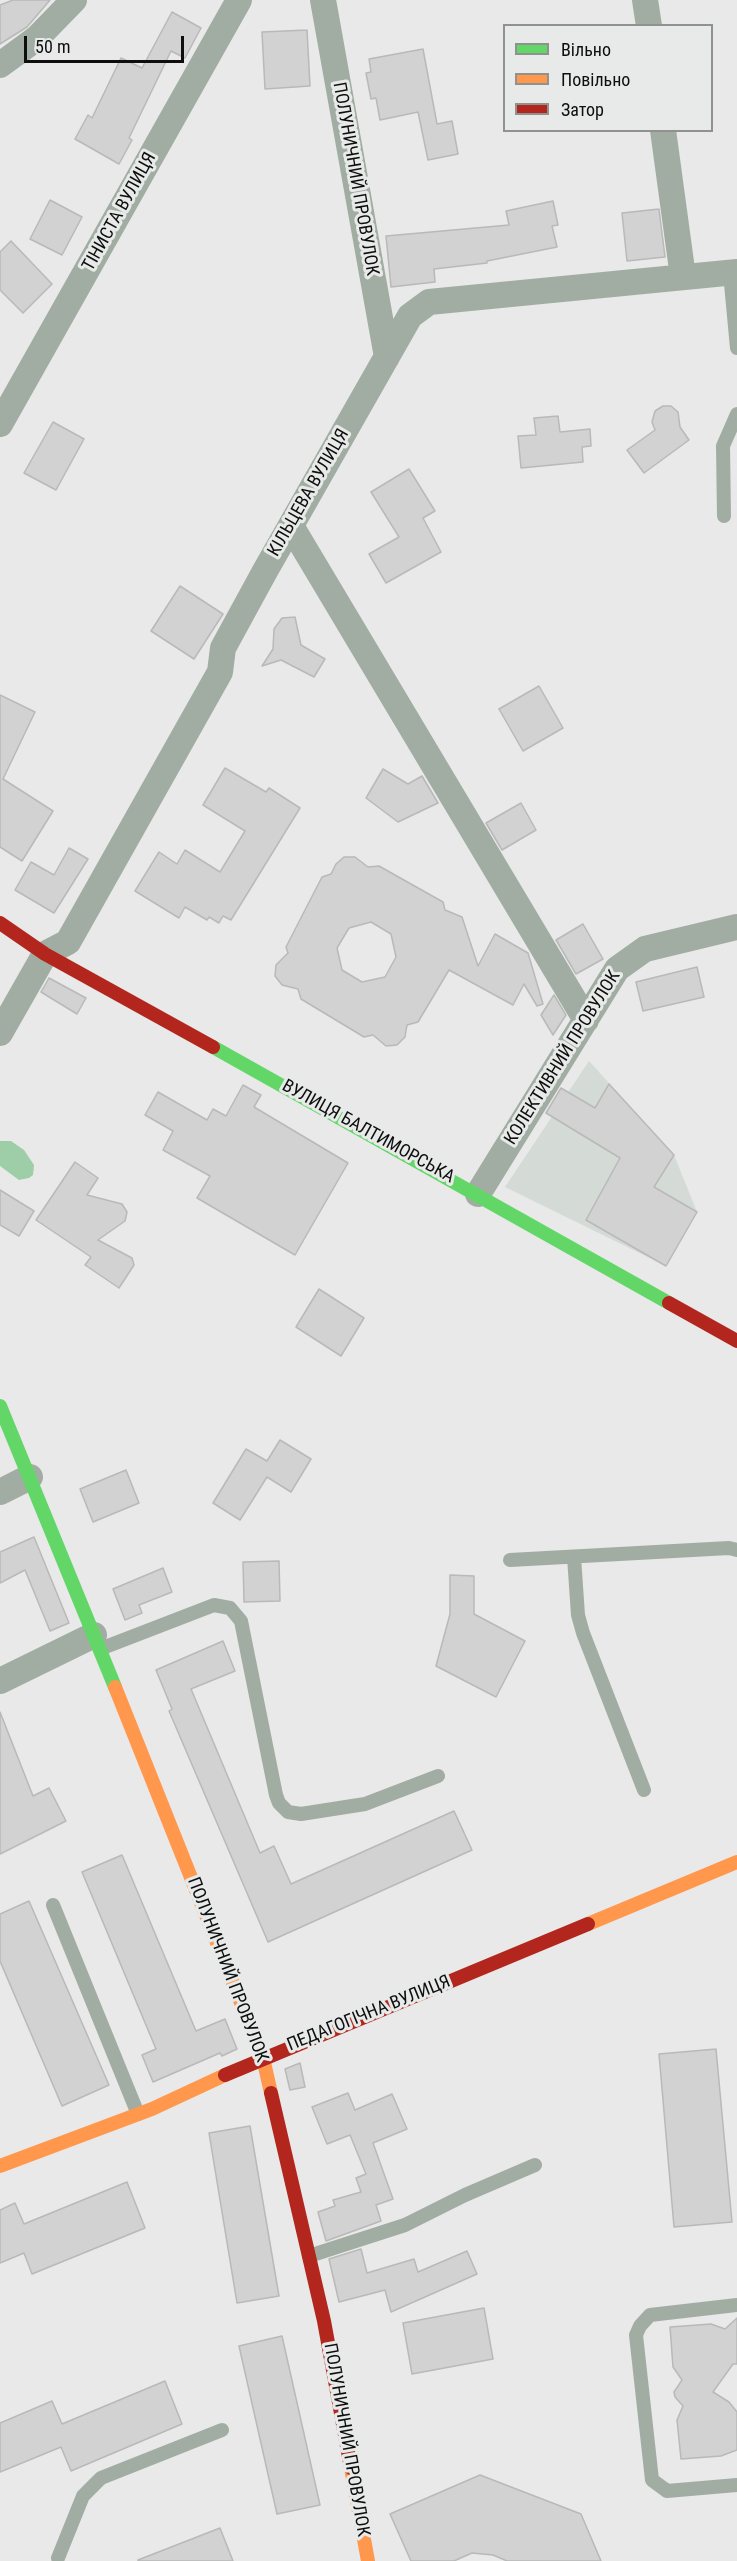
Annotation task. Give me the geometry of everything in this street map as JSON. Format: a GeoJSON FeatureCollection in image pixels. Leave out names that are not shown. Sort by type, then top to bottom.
{"type":"FeatureCollection","features":[{"type":"Feature","properties":{"kind":"street"},"geometry":{"type":"LineString","coordinates":[[0,65],[38,38],[74,0]]}},
{"type":"Feature","properties":{"kind":"street","name":"ТІНИСТА ВУЛИЦЯ"},"geometry":{"type":"LineString","coordinates":[[0,424],[239,0]]}},
{"type":"Feature","properties":{"kind":"street","name":"ПОЛУНИЧНИЙ ПРОВУЛОК"},"geometry":{"type":"LineString","coordinates":[[323,0],[387,357]]}},
{"type":"Feature","properties":{"kind":"street"},"geometry":{"type":"LineString","coordinates":[[645,0],[649,24]]}},
{"type":"Feature","properties":{"kind":"street"},"geometry":{"type":"LineString","coordinates":[[663,132],[683,277]]}},
{"type":"Feature","properties":{"kind":"street","name":"КІЛЬЦЕВА ВУЛИЦЯ"},"geometry":{"type":"LineString","coordinates":[[45,954],[68,942],[220,672],[224,648],[410,316],[429,302],[734,273]]}},
{"type":"Feature","properties":{"kind":"street"},"geometry":{"type":"LineString","coordinates":[[291,526],[586,1020]]}},
{"type":"Feature","properties":{"kind":"street","name":"ВУЛИЦЯ БАЛТИМОРСЬКА"},"geometry":{"type":"LineString","coordinates":[[0,923],[45,954],[478,1194],[737,1341]]}},
{"type":"Feature","properties":{"kind":"street","name":"КОЛЕКТИВНИЙ ПРОВУЛОК"},"geometry":{"type":"LineString","coordinates":[[478,1194],[617,969],[645,949],[737,927]]}},
{"type":"Feature","properties":{"kind":"street"},"geometry":{"type":"LineString","coordinates":[[0,1033],[45,954]]}},
{"type":"Feature","properties":{"kind":"street","name":"ПОЛУНИЧНИЙ ПРОВУЛОК"},"geometry":{"type":"LineString","coordinates":[[0,1406],[263,2058],[324,2321],[368,2561]]}},
{"type":"Feature","properties":{"kind":"street"},"geometry":{"type":"LineString","coordinates":[[0,1492],[30,1477]]}},
{"type":"Feature","properties":{"kind":"street"},"geometry":{"type":"LineString","coordinates":[[0,1681],[97,1642]]}},
{"type":"Feature","properties":{"kind":"street","name":"ПЕДАГОГІЧНА ВУЛИЦЯ"},"geometry":{"type":"LineString","coordinates":[[0,2166],[138,2114],[263,2058],[737,1862]]}},
{"type":"Feature","properties":{"kind":"lane"},"geometry":{"type":"LineString","coordinates":[[734,273],[737,348]]}},
{"type":"Feature","properties":{"kind":"lane"},"geometry":{"type":"LineString","coordinates":[[724,516],[723,446],[737,414]]}},
{"type":"Feature","properties":{"kind":"lane"},"geometry":{"type":"LineString","coordinates":[[510,1560],[729,1548],[737,1550]]}},
{"type":"Feature","properties":{"kind":"lane"},"geometry":{"type":"LineString","coordinates":[[574,1557],[578,1615],[583,1633],[644,1790]]}},
{"type":"Feature","properties":{"kind":"lane"},"geometry":{"type":"LineString","coordinates":[[97,1642],[214,1605],[230,1608],[241,1621],[276,1795],[279,1803],[288,1812],[301,1814],[365,1804],[438,1776]]}},
{"type":"Feature","properties":{"kind":"lane"},"geometry":{"type":"LineString","coordinates":[[53,1905],[138,2114]]}},
{"type":"Feature","properties":{"kind":"lane"},"geometry":{"type":"LineString","coordinates":[[309,2256],[405,2225],[465,2194],[535,2165]]}},
{"type":"Feature","properties":{"kind":"lane"},"geometry":{"type":"LineString","coordinates":[[737,2305],[650,2314],[640,2325],[636,2335],[652,2480],[668,2491],[737,2485]]}},
{"type":"Feature","properties":{"kind":"lane"},"geometry":{"type":"LineString","coordinates":[[58,2558],[83,2496],[101,2478],[222,2430]]}},
{"type":"Feature","properties":{"kind":"shaded area"},"geometry":{"type":"Polygon","coordinates":[[[589,1061],[674,1155],[697,1212],[666,1266],[505,1187],[589,1061]]]}},
{"type":"Feature","properties":{"kind":"shaded area"},"geometry":{"type":"Polygon","coordinates":[[[0,1141],[11,1141],[24,1150],[34,1165],[33,1175],[19,1180],[0,1166],[0,1141]]]}},
{"type":"Feature","properties":{"kind":"building"},"geometry":{"type":"Polygon","coordinates":[[[13,0],[50,0],[27,27],[0,44],[0,5],[13,0]]]}},
{"type":"Feature","properties":{"kind":"building"},"geometry":{"type":"Polygon","coordinates":[[[172,12],[201,28],[185,58],[171,51],[119,164],[75,139],[88,115],[92,118],[121,58],[142,68],[172,12]]]}},
{"type":"Feature","properties":{"kind":"building"},"geometry":{"type":"Polygon","coordinates":[[[307,30],[310,86],[265,89],[262,32],[307,30]]]}},
{"type":"Feature","properties":{"kind":"building"},"geometry":{"type":"Polygon","coordinates":[[[423,49],[437,124],[452,121],[458,154],[428,160],[418,112],[380,120],[376,98],[371,99],[366,73],[371,72],[369,59],[423,49]]]}},
{"type":"Feature","properties":{"kind":"building"},"geometry":{"type":"Polygon","coordinates":[[[50,200],[82,217],[62,255],[30,239],[50,200]]]}},
{"type":"Feature","properties":{"kind":"building"},"geometry":{"type":"Polygon","coordinates":[[[553,201],[558,225],[552,226],[557,247],[487,261],[487,263],[434,269],[435,282],[391,287],[386,236],[509,225],[506,211],[553,201]]]}},
{"type":"Feature","properties":{"kind":"building"},"geometry":{"type":"Polygon","coordinates":[[[659,209],[665,257],[627,261],[622,213],[659,209]]]}},
{"type":"Feature","properties":{"kind":"building"},"geometry":{"type":"Polygon","coordinates":[[[11,241],[52,284],[23,313],[0,290],[0,252],[11,241]]]}},
{"type":"Feature","properties":{"kind":"building"},"geometry":{"type":"Polygon","coordinates":[[[663,406],[671,406],[678,412],[680,427],[689,440],[644,473],[627,450],[655,430],[652,422],[655,411],[663,406]]]}},
{"type":"Feature","properties":{"kind":"building"},"geometry":{"type":"Polygon","coordinates":[[[558,416],[560,432],[590,429],[591,446],[582,447],[583,462],[521,468],[518,436],[536,435],[534,418],[558,416]]]}},
{"type":"Feature","properties":{"kind":"building"},"geometry":{"type":"Polygon","coordinates":[[[53,422],[84,439],[56,490],[24,473],[53,422]]]}},
{"type":"Feature","properties":{"kind":"building"},"geometry":{"type":"Polygon","coordinates":[[[409,469],[435,511],[423,518],[441,552],[386,583],[369,554],[399,537],[371,492],[409,469]]]}},
{"type":"Feature","properties":{"kind":"building"},"geometry":{"type":"Polygon","coordinates":[[[180,586],[223,614],[194,659],[151,631],[180,586]]]}},
{"type":"Feature","properties":{"kind":"building"},"geometry":{"type":"Polygon","coordinates":[[[295,617],[301,645],[325,659],[314,677],[281,660],[262,666],[273,649],[274,629],[282,618],[295,617]]]}},
{"type":"Feature","properties":{"kind":"building"},"geometry":{"type":"Polygon","coordinates":[[[539,686],[563,728],[523,751],[499,709],[539,686]]]}},
{"type":"Feature","properties":{"kind":"building"},"geometry":{"type":"Polygon","coordinates":[[[0,695],[35,712],[3,779],[53,811],[22,861],[0,847],[0,695]]]}},
{"type":"Feature","properties":{"kind":"building"},"geometry":{"type":"Polygon","coordinates":[[[225,768],[266,792],[269,788],[300,808],[231,920],[223,916],[219,923],[209,917],[207,920],[185,907],[179,918],[135,891],[159,852],[177,864],[185,850],[220,872],[245,831],[203,805],[225,768]]]}},
{"type":"Feature","properties":{"kind":"building"},"geometry":{"type":"Polygon","coordinates":[[[383,769],[408,784],[422,776],[438,803],[398,822],[366,798],[383,769]]]}},
{"type":"Feature","properties":{"kind":"building"},"geometry":{"type":"Polygon","coordinates":[[[521,803],[536,830],[502,850],[486,823],[521,803]]]}},
{"type":"Feature","properties":{"kind":"building"},"geometry":{"type":"Polygon","coordinates":[[[69,848],[88,859],[54,913],[15,890],[31,862],[54,875],[69,848]]]}},
{"type":"Feature","properties":{"kind":"building"},"geometry":{"type":"Polygon","coordinates":[[[344,857],[355,857],[368,867],[379,866],[443,902],[445,910],[462,917],[478,966],[495,934],[528,953],[543,1004],[537,1006],[524,984],[513,1005],[449,970],[418,1022],[407,1025],[405,1037],[397,1045],[386,1046],[373,1035],[364,1037],[301,999],[298,989],[282,985],[275,976],[276,965],[288,953],[286,947],[322,877],[331,874],[336,864],[344,857]],[[371,922],[349,928],[337,948],[342,970],[362,982],[385,977],[396,957],[391,934],[371,922]]]}},
{"type":"Feature","properties":{"kind":"building"},"geometry":{"type":"Polygon","coordinates":[[[583,924],[603,959],[576,974],[556,940],[583,924]]]}},
{"type":"Feature","properties":{"kind":"building"},"geometry":{"type":"Polygon","coordinates":[[[697,967],[704,997],[643,1011],[636,982],[697,967]]]}},
{"type":"Feature","properties":{"kind":"building"},"geometry":{"type":"Polygon","coordinates":[[[49,978],[86,998],[77,1014],[41,992],[49,978]]]}},
{"type":"Feature","properties":{"kind":"building"},"geometry":{"type":"Polygon","coordinates":[[[554,995],[566,1015],[553,1035],[541,1015],[554,995]]]}},
{"type":"Feature","properties":{"kind":"building"},"geometry":{"type":"Polygon","coordinates":[[[609,1084],[674,1155],[654,1187],[697,1212],[666,1266],[586,1220],[620,1158],[546,1113],[561,1088],[595,1108],[609,1084]]]}},
{"type":"Feature","properties":{"kind":"building"},"geometry":{"type":"Polygon","coordinates":[[[243,1085],[261,1095],[254,1107],[348,1163],[295,1255],[197,1198],[210,1176],[163,1150],[173,1131],[145,1115],[158,1092],[207,1120],[213,1109],[226,1116],[243,1085]]]}},
{"type":"Feature","properties":{"kind":"building"},"geometry":{"type":"Polygon","coordinates":[[[75,1162],[98,1178],[87,1195],[122,1204],[127,1212],[125,1221],[98,1240],[132,1258],[134,1265],[119,1288],[85,1265],[91,1257],[36,1220],[75,1162]]]}},
{"type":"Feature","properties":{"kind":"building"},"geometry":{"type":"Polygon","coordinates":[[[0,1190],[34,1211],[19,1236],[0,1225],[0,1190]]]}},
{"type":"Feature","properties":{"kind":"building"},"geometry":{"type":"Polygon","coordinates":[[[319,1289],[364,1318],[341,1356],[296,1327],[319,1289]]]}},
{"type":"Feature","properties":{"kind":"building"},"geometry":{"type":"Polygon","coordinates":[[[280,1440],[311,1459],[291,1492],[267,1477],[240,1520],[213,1503],[246,1449],[267,1461],[280,1440]]]}},
{"type":"Feature","properties":{"kind":"building"},"geometry":{"type":"Polygon","coordinates":[[[126,1470],[139,1503],[93,1522],[80,1489],[126,1470]]]}},
{"type":"Feature","properties":{"kind":"building"},"geometry":{"type":"Polygon","coordinates":[[[34,1537],[69,1623],[50,1631],[25,1570],[0,1583],[0,1552],[34,1537]]]}},
{"type":"Feature","properties":{"kind":"building"},"geometry":{"type":"Polygon","coordinates":[[[279,1561],[280,1601],[244,1602],[243,1562],[279,1561]]]}},
{"type":"Feature","properties":{"kind":"building"},"geometry":{"type":"Polygon","coordinates":[[[163,1568],[172,1592],[139,1605],[142,1613],[125,1620],[113,1589],[163,1568]]]}},
{"type":"Feature","properties":{"kind":"building"},"geometry":{"type":"Polygon","coordinates":[[[450,1575],[474,1576],[474,1614],[525,1641],[496,1697],[436,1666],[450,1614],[450,1575]]]}},
{"type":"Feature","properties":{"kind":"building"},"geometry":{"type":"Polygon","coordinates":[[[223,1641],[235,1671],[191,1689],[260,1853],[274,1846],[291,1884],[454,1811],[472,1850],[268,1942],[169,1711],[172,1709],[156,1670],[223,1641]]]}},
{"type":"Feature","properties":{"kind":"building"},"geometry":{"type":"Polygon","coordinates":[[[0,1712],[33,1796],[49,1788],[66,1821],[0,1854],[0,1712]]]}},
{"type":"Feature","properties":{"kind":"building"},"geometry":{"type":"Polygon","coordinates":[[[122,1855],[196,2031],[225,2019],[237,2049],[222,2056],[220,2053],[153,2082],[142,2055],[156,2049],[82,1872],[122,1855]]]}},
{"type":"Feature","properties":{"kind":"building"},"geometry":{"type":"Polygon","coordinates":[[[29,1901],[109,2085],[62,2106],[0,1961],[0,1914],[29,1901]]]}},
{"type":"Feature","properties":{"kind":"building"},"geometry":{"type":"Polygon","coordinates":[[[716,2049],[732,2222],[674,2227],[659,2054],[716,2049]]]}},
{"type":"Feature","properties":{"kind":"building"},"geometry":{"type":"Polygon","coordinates":[[[300,2063],[305,2087],[290,2090],[285,2069],[300,2063]]]}},
{"type":"Feature","properties":{"kind":"building"},"geometry":{"type":"Polygon","coordinates":[[[348,2093],[355,2110],[392,2094],[407,2129],[373,2143],[393,2199],[376,2205],[381,2221],[326,2241],[318,2212],[335,2206],[333,2200],[361,2192],[356,2178],[366,2174],[350,2135],[327,2144],[312,2107],[348,2093]]]}},
{"type":"Feature","properties":{"kind":"building"},"geometry":{"type":"Polygon","coordinates":[[[250,2126],[279,2296],[237,2303],[209,2133],[250,2126]]]}},
{"type":"Feature","properties":{"kind":"building"},"geometry":{"type":"Polygon","coordinates":[[[127,2182],[145,2228],[32,2274],[24,2253],[0,2263],[0,2210],[15,2203],[24,2224],[127,2182]]]}},
{"type":"Feature","properties":{"kind":"building"},"geometry":{"type":"Polygon","coordinates":[[[361,2249],[367,2273],[414,2259],[418,2272],[467,2251],[477,2274],[391,2312],[385,2290],[339,2302],[329,2259],[361,2249]]]}},
{"type":"Feature","properties":{"kind":"building"},"geometry":{"type":"Polygon","coordinates":[[[484,2308],[493,2359],[412,2374],[403,2323],[484,2308]]]}},
{"type":"Feature","properties":{"kind":"building"},"geometry":{"type":"Polygon","coordinates":[[[737,2318],[737,2364],[733,2364],[713,2392],[729,2402],[737,2412],[737,2450],[721,2456],[681,2459],[677,2420],[683,2406],[675,2397],[674,2392],[682,2380],[673,2367],[670,2327],[711,2324],[725,2329],[737,2318]]]}},
{"type":"Feature","properties":{"kind":"building"},"geometry":{"type":"Polygon","coordinates":[[[282,2336],[320,2505],[277,2514],[239,2346],[282,2336]]]}},
{"type":"Feature","properties":{"kind":"building"},"geometry":{"type":"Polygon","coordinates":[[[165,2381],[182,2424],[71,2471],[61,2447],[0,2472],[0,2423],[52,2401],[62,2424],[165,2381]]]}},
{"type":"Feature","properties":{"kind":"building"},"geometry":{"type":"Polygon","coordinates":[[[480,2475],[581,2514],[601,2561],[507,2561],[493,2555],[472,2553],[454,2561],[411,2561],[390,2514],[480,2475]]]}},
{"type":"Feature","properties":{"kind":"building"},"geometry":{"type":"Polygon","coordinates":[[[220,2528],[233,2561],[138,2561],[138,2560],[220,2528]]]}},
{"type":"Feature","properties":{"kind":"traffic: fast"},"geometry":{"type":"LineString","coordinates":[[213,1047],[669,1303]]}},
{"type":"Feature","properties":{"kind":"traffic: fast"},"geometry":{"type":"LineString","coordinates":[[0,1406],[115,1687]]}},
{"type":"Feature","properties":{"kind":"traffic: slow"},"geometry":{"type":"LineString","coordinates":[[115,1687],[263,2058],[271,2093]]}},
{"type":"Feature","properties":{"kind":"traffic: slow"},"geometry":{"type":"LineString","coordinates":[[588,1924],[737,1862]]}},
{"type":"Feature","properties":{"kind":"traffic: slow"},"geometry":{"type":"LineString","coordinates":[[0,2166],[152,2109],[225,2075]]}},
{"type":"Feature","properties":{"kind":"traffic: slow"},"geometry":{"type":"LineString","coordinates":[[351,2468],[368,2561]]}},
{"type":"Feature","properties":{"kind":"traffic: jam"},"geometry":{"type":"LineString","coordinates":[[0,923],[45,954],[213,1047]]}},
{"type":"Feature","properties":{"kind":"traffic: jam"},"geometry":{"type":"LineString","coordinates":[[669,1303],[737,1341]]}},
{"type":"Feature","properties":{"kind":"traffic: jam"},"geometry":{"type":"LineString","coordinates":[[225,2075],[588,1924]]}},
{"type":"Feature","properties":{"kind":"traffic: jam"},"geometry":{"type":"LineString","coordinates":[[271,2093],[324,2321],[351,2468]]}}]}
